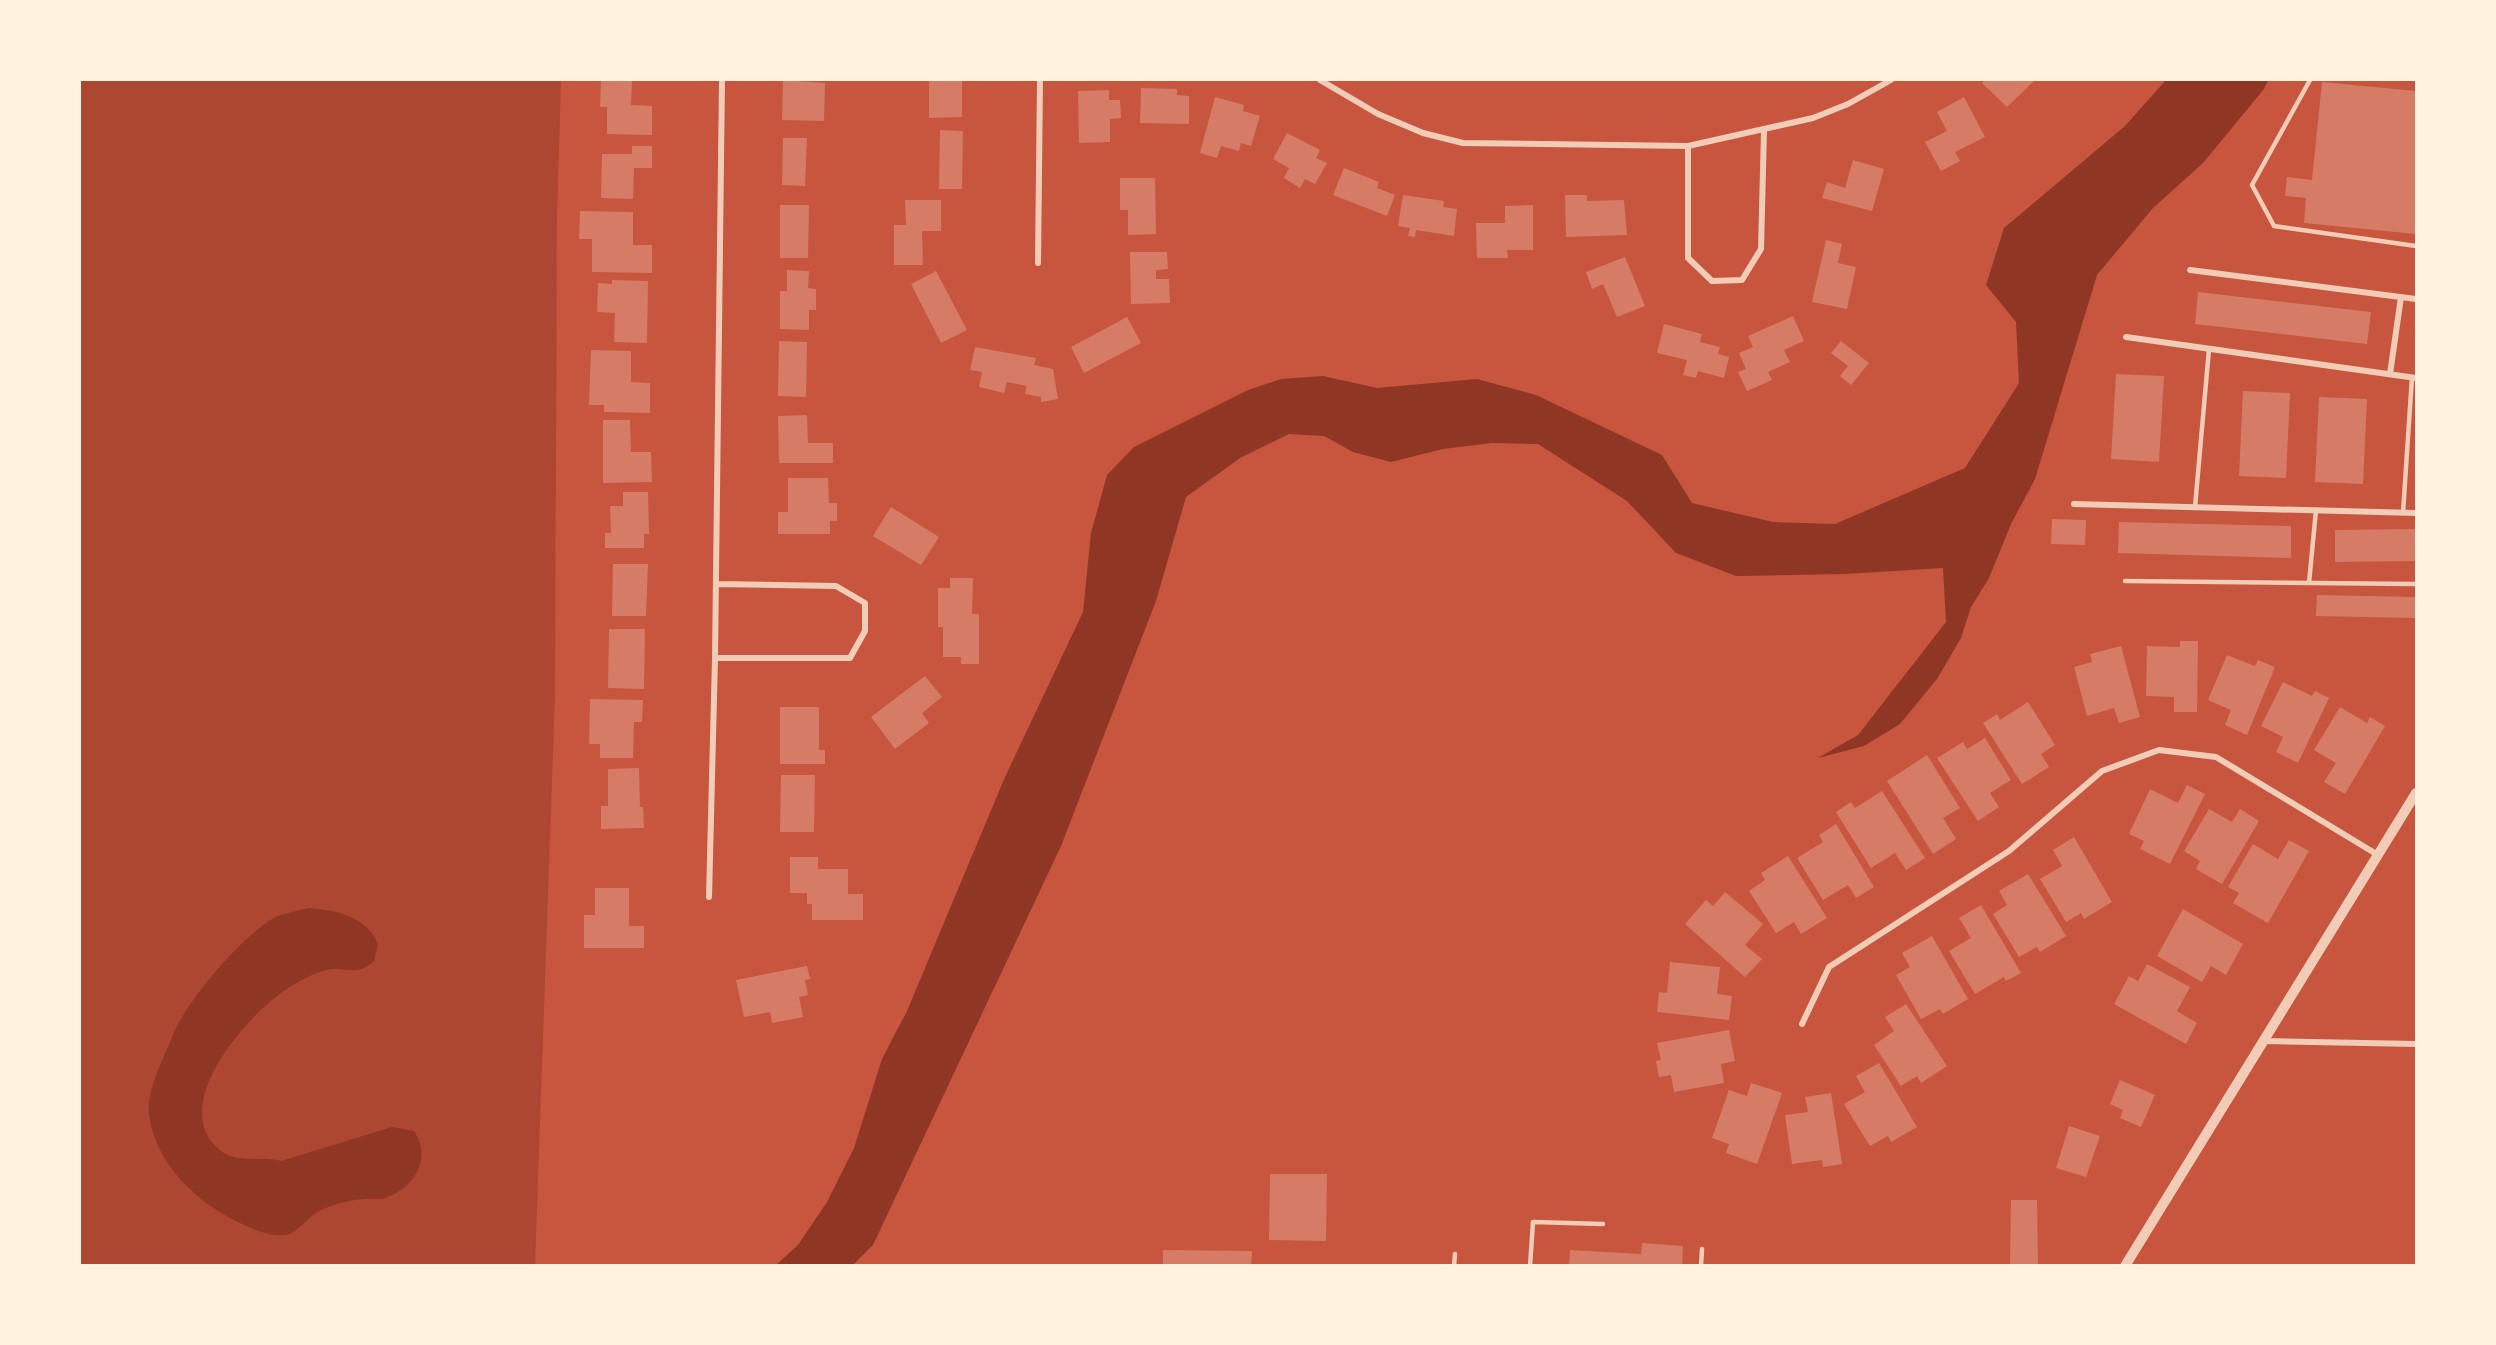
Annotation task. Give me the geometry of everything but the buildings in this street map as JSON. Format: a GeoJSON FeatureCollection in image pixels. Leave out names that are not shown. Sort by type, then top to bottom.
{"type":"FeatureCollection","features":[{"type":"Feature","properties":{"kind":"street"},"geometry":{"type":"LineString","coordinates":[[709,897],[715,658],[722,80]]}},
{"type":"Feature","properties":{"kind":"street"},"geometry":{"type":"LineString","coordinates":[[1038,263],[1040,80]]}},
{"type":"Feature","properties":{"kind":"street"},"geometry":{"type":"LineString","coordinates":[[1320,80],[1378,114],[1423,133],[1463,143],[1688,146],[1813,118],[1848,104],[1892,80]]}},
{"type":"Feature","properties":{"kind":"street"},"geometry":{"type":"LineString","coordinates":[[1688,146],[1688,258],[1712,280],[1742,280],[1761,249],[1764,130]]}},
{"type":"Feature","properties":{"kind":"street"},"geometry":{"type":"LineString","coordinates":[[2190,270],[2416,299]]}},
{"type":"Feature","properties":{"kind":"street"},"geometry":{"type":"LineString","coordinates":[[2390,374],[2401,297]]}},
{"type":"Feature","properties":{"kind":"street"},"geometry":{"type":"LineString","coordinates":[[2126,338],[2414,377]]}},
{"type":"Feature","properties":{"kind":"street"},"geometry":{"type":"LineString","coordinates":[[2074,504],[2416,513]]}},
{"type":"Feature","properties":{"kind":"street"},"geometry":{"type":"LineString","coordinates":[[715,658],[850,658],[865,631],[865,603],[836,586],[716,584]]}},
{"type":"Feature","properties":{"kind":"street"},"geometry":{"type":"LineString","coordinates":[[1802,1024],[1829,967],[2009,851],[2102,771],[2159,750],[2216,757],[2378,855]]}},
{"type":"Feature","properties":{"kind":"street"},"geometry":{"type":"LineString","coordinates":[[2125,1266],[2416,793]]}},
{"type":"Feature","properties":{"kind":"street"},"geometry":{"type":"LineString","coordinates":[[2263,1041],[2416,1044]]}},
{"type":"Feature","properties":{"kind":"lane"},"geometry":{"type":"LineString","coordinates":[[2310,80],[2252,185],[2274,226],[2416,246]]}},
{"type":"Feature","properties":{"kind":"lane"},"geometry":{"type":"LineString","coordinates":[[2195,507],[2209,349]]}},
{"type":"Feature","properties":{"kind":"lane"},"geometry":{"type":"LineString","coordinates":[[2403,513],[2414,377]]}},
{"type":"Feature","properties":{"kind":"lane"},"geometry":{"type":"LineString","coordinates":[[2309,583],[2316,510]]}},
{"type":"Feature","properties":{"kind":"lane"},"geometry":{"type":"LineString","coordinates":[[2125,581],[2416,584]]}},
{"type":"Feature","properties":{"kind":"lane"},"geometry":{"type":"LineString","coordinates":[[1530,1266],[1533,1222],[1603,1224]]}},
{"type":"Feature","properties":{"kind":"lane"},"geometry":{"type":"LineString","coordinates":[[1701,1266],[1702,1249]]}},
{"type":"Feature","properties":{"kind":"lane"},"geometry":{"type":"LineString","coordinates":[[1455,1254],[1455,1266]]}},
{"type":"Feature","properties":{"kind":"shaded area"},"geometry":{"type":"Polygon","coordinates":[[[80,80],[561,80],[557,214],[555,695],[535,1265],[80,1265],[80,80]]]}},
{"type":"Feature","properties":{"kind":"shaded area"},"geometry":{"type":"Polygon","coordinates":[[[2166,80],[2268,80],[2264,89],[2203,163],[2153,208],[2097,275],[2035,479],[2011,524],[1989,578],[1971,607],[1961,638],[1937,679],[1900,724],[1864,746],[1818,758],[1858,735],[1946,622],[1943,568],[1845,574],[1736,576],[1676,553],[1627,501],[1538,444],[1492,443],[1443,449],[1391,462],[1353,452],[1324,436],[1289,434],[1240,458],[1186,497],[1156,601],[1061,846],[873,1245],[853,1265],[776,1265],[798,1245],[827,1202],[854,1148],[882,1059],[907,1011],[1005,777],[1083,612],[1091,533],[1107,475],[1134,447],[1248,390],[1281,379],[1323,376],[1377,388],[1477,379],[1536,395],[1662,455],[1692,503],[1773,522],[1835,524],[1965,468],[2019,383],[2016,322],[1986,285],[2004,228],[2125,126],[2166,80]]]}},
{"type":"Feature","properties":{"kind":"shaded area"},"geometry":{"type":"Polygon","coordinates":[[[309,908],[349,916],[366,927],[378,944],[374,961],[361,969],[330,969],[310,976],[273,999],[254,1016],[219,1061],[207,1085],[202,1109],[206,1131],[220,1150],[227,1155],[281,1161],[392,1127],[414,1131],[419,1141],[421,1161],[412,1180],[396,1193],[383,1199],[355,1200],[330,1206],[319,1211],[290,1234],[275,1235],[252,1229],[226,1216],[210,1206],[182,1181],[160,1151],[153,1134],[149,1115],[150,1096],[156,1076],[179,1023],[217,970],[264,924],[286,913],[309,908]]]}}]}
